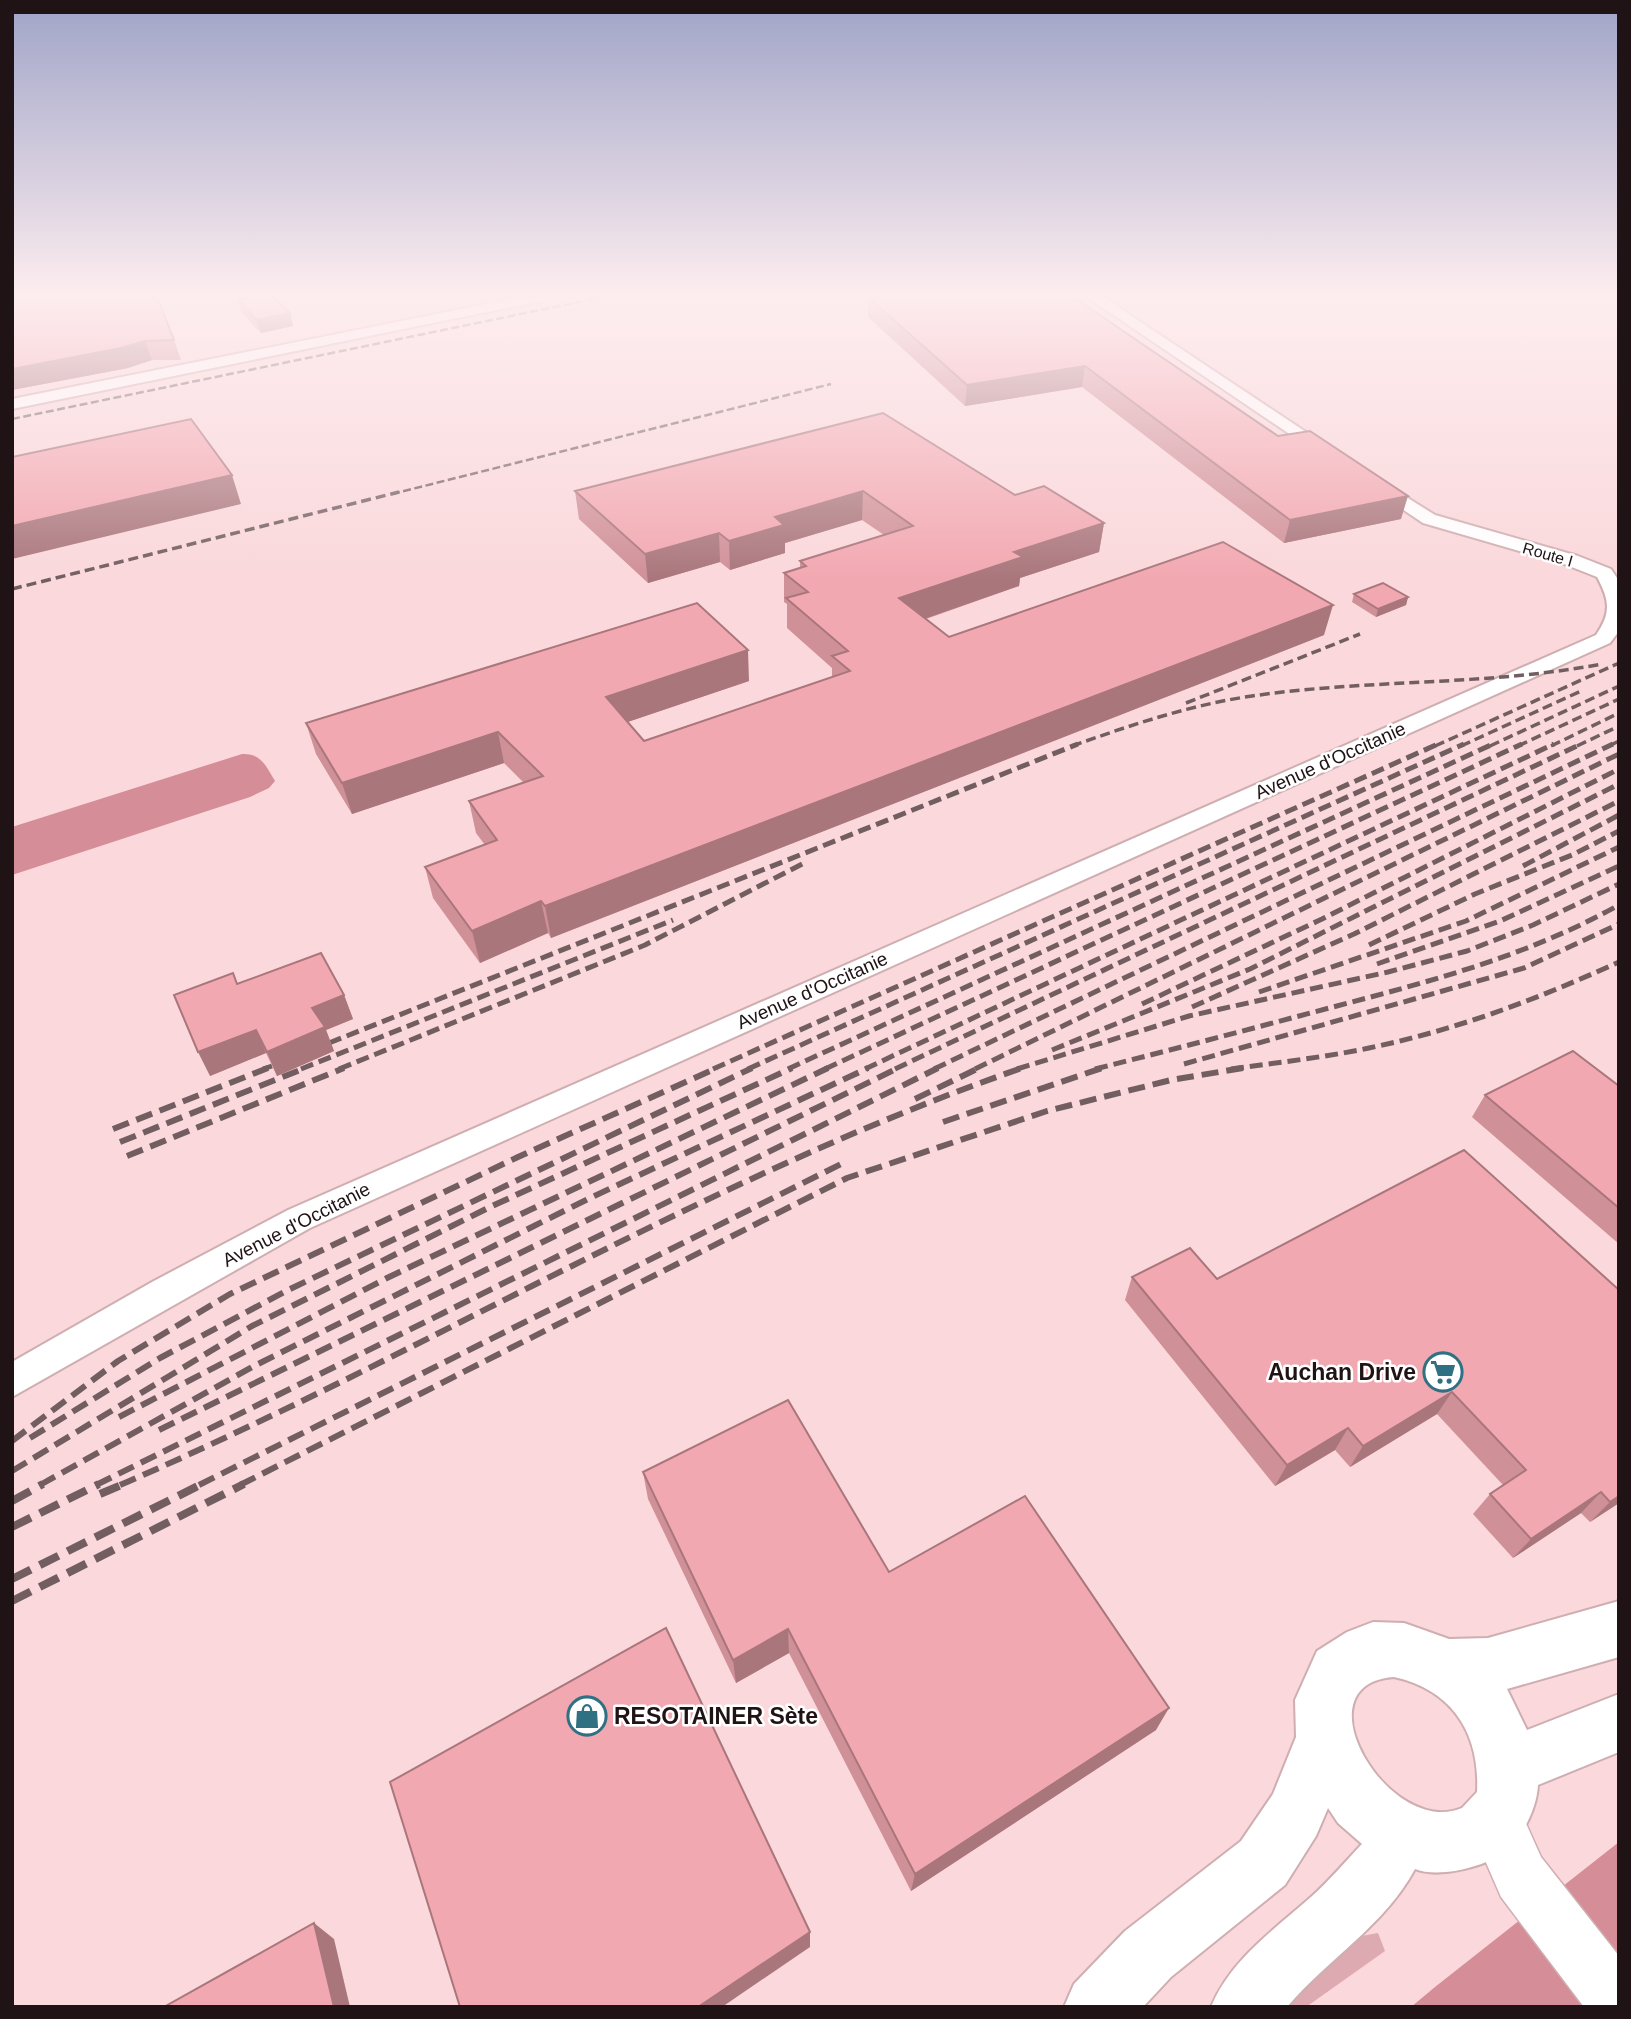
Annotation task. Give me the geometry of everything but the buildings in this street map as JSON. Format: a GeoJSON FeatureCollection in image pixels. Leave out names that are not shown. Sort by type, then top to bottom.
{"type":"FeatureCollection","features":[{"type":"Feature","properties":{"kind":"main road"},"geometry":{"type":"LineString","coordinates":[[1447,1667],[1488,1666],[1619,1629]]}},
{"type":"Feature","properties":{"kind":"main road"},"geometry":{"type":"LineString","coordinates":[[1492,1808],[1506,1748],[1490,1711],[1463,1679],[1447,1667],[1420,1654],[1394,1649],[1369,1651],[1348,1662],[1331,1682],[1323,1710],[1325,1738],[1335,1767],[1352,1793],[1383,1823],[1401,1834],[1426,1841],[1450,1843],[1492,1808],[1619,1723]]}},
{"type":"Feature","properties":{"kind":"main road"},"geometry":{"type":"LineString","coordinates":[[1097,2007],[1148,1954],[1263,1863],[1295,1815],[1325,1738]]}},
{"type":"Feature","properties":{"kind":"main road"},"geometry":{"type":"LineString","coordinates":[[1244,2007],[1286,1959],[1335,1918],[1382,1868],[1401,1834]]}},
{"type":"Feature","properties":{"kind":"street"},"geometry":{"type":"LineString","coordinates":[[12,404],[75,391]]}},
{"type":"Feature","properties":{"kind":"street","name":"Route I"},"geometry":{"type":"LineString","coordinates":[[1236,391],[1430,519],[1512,544],[1610,568]]}},
{"type":"Feature","properties":{"kind":"street","name":"Avenue d'Occitanie"},"geometry":{"type":"LineString","coordinates":[[12,1381],[164,1292],[299,1219],[1603,639],[1618,617],[1610,568]]}},
{"type":"Feature","properties":{"kind":"street"},"geometry":{"type":"LineString","coordinates":[[1492,1808],[1521,1877],[1619,2004]]}},
{"type":"Feature","properties":{"kind":"shaded area"},"geometry":{"type":"Polygon","coordinates":[[[242,754],[258,758],[266,766],[275,781],[269,788],[250,797],[12,875],[12,827],[242,754]]]}},
{"type":"Feature","properties":{"kind":"shaded area"},"geometry":{"type":"Polygon","coordinates":[[[1619,1842],[1619,2007],[1411,2007],[1435,1987],[1619,1842]]]}},
{"type":"Feature","properties":{"kind":"shaded area"},"geometry":{"type":"Polygon","coordinates":[[[1378,1933],[1385,1951],[1306,2007],[1274,2007],[1356,1937],[1378,1933]]]}},
{"type":"Feature","properties":{"kind":"railway"},"geometry":{"type":"LineString","coordinates":[[12,419],[147,391]]}},
{"type":"Feature","properties":{"kind":"railway"},"geometry":{"type":"LineString","coordinates":[[392,494],[802,391]]}},
{"type":"Feature","properties":{"kind":"railway"},"geometry":{"type":"LineString","coordinates":[[12,589],[399,492]]}},
{"type":"Feature","properties":{"kind":"railway"},"geometry":{"type":"LineString","coordinates":[[1186,703],[1360,634]]}},
{"type":"Feature","properties":{"kind":"railway"},"geometry":{"type":"LineString","coordinates":[[1435,746],[1619,663]]}},
{"type":"Feature","properties":{"kind":"railway"},"geometry":{"type":"LineString","coordinates":[[1072,746],[1183,710],[1252,696],[1339,687],[1515,676],[1602,664]]}},
{"type":"Feature","properties":{"kind":"railway"},"geometry":{"type":"LineString","coordinates":[[1490,746],[1619,686]]}},
{"type":"Feature","properties":{"kind":"railway"},"geometry":{"type":"LineString","coordinates":[[1461,746],[1581,691]]}},
{"type":"Feature","properties":{"kind":"railway"},"geometry":{"type":"LineString","coordinates":[[1518,746],[1619,699]]}},
{"type":"Feature","properties":{"kind":"railway"},"geometry":{"type":"LineString","coordinates":[[1551,746],[1619,713]]}},
{"type":"Feature","properties":{"kind":"railway"},"geometry":{"type":"LineString","coordinates":[[1577,746],[1619,726]]}},
{"type":"Feature","properties":{"kind":"railway"},"geometry":{"type":"LineString","coordinates":[[1613,744],[1619,741]]}},
{"type":"Feature","properties":{"kind":"railway"},"geometry":{"type":"LineString","coordinates":[[329,1043],[1078,744]]}},
{"type":"Feature","properties":{"kind":"railway"},"geometry":{"type":"LineString","coordinates":[[713,1069],[1438,744]]}},
{"type":"Feature","properties":{"kind":"railway"},"geometry":{"type":"LineString","coordinates":[[748,1069],[1464,744]]}},
{"type":"Feature","properties":{"kind":"railway"},"geometry":{"type":"LineString","coordinates":[[788,1069],[1493,744]]}},
{"type":"Feature","properties":{"kind":"railway"},"geometry":{"type":"LineString","coordinates":[[825,1069],[1522,744]]}},
{"type":"Feature","properties":{"kind":"railway"},"geometry":{"type":"LineString","coordinates":[[865,1069],[1554,744]]}},
{"type":"Feature","properties":{"kind":"railway"},"geometry":{"type":"LineString","coordinates":[[895,1069],[1581,744]]}},
{"type":"Feature","properties":{"kind":"railway"},"geometry":{"type":"LineString","coordinates":[[934,1069],[1613,744]]}},
{"type":"Feature","properties":{"kind":"railway"},"geometry":{"type":"LineString","coordinates":[[1609,746],[1613,744]]}},
{"type":"Feature","properties":{"kind":"railway"},"geometry":{"type":"LineString","coordinates":[[975,1069],[1619,754]]}},
{"type":"Feature","properties":{"kind":"railway"},"geometry":{"type":"LineString","coordinates":[[1142,1004],[1322,919],[1619,769]]}},
{"type":"Feature","properties":{"kind":"railway"},"geometry":{"type":"LineString","coordinates":[[1052,1050],[1250,969],[1619,784]]}},
{"type":"Feature","properties":{"kind":"railway"},"geometry":{"type":"LineString","coordinates":[[1192,1007],[1354,934],[1619,801]]}},
{"type":"Feature","properties":{"kind":"railway"},"geometry":{"type":"LineString","coordinates":[[1523,866],[1619,815]]}},
{"type":"Feature","properties":{"kind":"railway"},"geometry":{"type":"LineString","coordinates":[[1369,945],[1475,894],[1572,855],[1619,831]]}},
{"type":"Feature","properties":{"kind":"railway"},"geometry":{"type":"LineString","coordinates":[[1259,992],[1466,921],[1619,847]]}},
{"type":"Feature","properties":{"kind":"railway"},"geometry":{"type":"LineString","coordinates":[[339,1069],[645,945],[806,862]]}},
{"type":"Feature","properties":{"kind":"railway"},"geometry":{"type":"LineString","coordinates":[[1377,964],[1500,921],[1619,866]]}},
{"type":"Feature","properties":{"kind":"railway"},"geometry":{"type":"LineString","coordinates":[[1017,1069],[1189,1016],[1388,972],[1467,951],[1533,925],[1619,884]]}},
{"type":"Feature","properties":{"kind":"railway"},"geometry":{"type":"LineString","coordinates":[[1095,1069],[1408,987],[1480,965],[1550,939],[1619,905]]}},
{"type":"Feature","properties":{"kind":"railway"},"geometry":{"type":"LineString","coordinates":[[301,1069],[673,920]]}},
{"type":"Feature","properties":{"kind":"railway"},"geometry":{"type":"LineString","coordinates":[[1184,1064],[1524,968],[1619,924]]}},
{"type":"Feature","properties":{"kind":"railway"},"geometry":{"type":"LineString","coordinates":[[1231,1069],[1342,1053],[1409,1039],[1471,1021],[1619,962]]}},
{"type":"Feature","properties":{"kind":"railway"},"geometry":{"type":"LineString","coordinates":[[263,1069],[272,1066]]}},
{"type":"Feature","properties":{"kind":"railway"},"geometry":{"type":"LineString","coordinates":[[113,1129],[268,1068]]}},
{"type":"Feature","properties":{"kind":"railway"},"geometry":{"type":"LineString","coordinates":[[120,1142],[305,1068]]}},
{"type":"Feature","properties":{"kind":"railway"},"geometry":{"type":"LineString","coordinates":[[127,1156],[344,1068]]}},
{"type":"Feature","properties":{"kind":"railway"},"geometry":{"type":"LineString","coordinates":[[12,1441],[118,1361],[230,1294],[518,1157],[717,1068]]}},
{"type":"Feature","properties":{"kind":"railway"},"geometry":{"type":"LineString","coordinates":[[30,1438],[160,1358],[288,1290],[752,1068]]}},
{"type":"Feature","properties":{"kind":"railway"},"geometry":{"type":"LineString","coordinates":[[12,1471],[252,1326],[490,1207],[792,1068]]}},
{"type":"Feature","properties":{"kind":"railway"},"geometry":{"type":"LineString","coordinates":[[119,1417],[387,1278],[828,1068]]}},
{"type":"Feature","properties":{"kind":"railway"},"geometry":{"type":"LineString","coordinates":[[40,1485],[254,1366],[590,1198],[868,1068]]}},
{"type":"Feature","properties":{"kind":"railway"},"geometry":{"type":"LineString","coordinates":[[159,1430],[898,1068]]}},
{"type":"Feature","properties":{"kind":"railway"},"geometry":{"type":"LineString","coordinates":[[96,1485],[938,1068]]}},
{"type":"Feature","properties":{"kind":"railway"},"geometry":{"type":"LineString","coordinates":[[915,1099],[979,1068]]}},
{"type":"Feature","properties":{"kind":"railway"},"geometry":{"type":"LineString","coordinates":[[120,1485],[345,1380],[679,1213],[791,1161],[906,1112],[1022,1068]]}},
{"type":"Feature","properties":{"kind":"railway"},"geometry":{"type":"LineString","coordinates":[[943,1122],[1102,1068]]}},
{"type":"Feature","properties":{"kind":"railway"},"geometry":{"type":"LineString","coordinates":[[240,1485],[847,1178],[1047,1111],[1171,1080],[1243,1068]]}},
{"type":"Feature","properties":{"kind":"railway"},"geometry":{"type":"LineString","coordinates":[[199,1485],[841,1164]]}},
{"type":"Feature","properties":{"kind":"railway"},"geometry":{"type":"LineString","coordinates":[[12,1501],[43,1484]]}},
{"type":"Feature","properties":{"kind":"railway"},"geometry":{"type":"LineString","coordinates":[[12,1527],[99,1484]]}},
{"type":"Feature","properties":{"kind":"railway"},"geometry":{"type":"LineString","coordinates":[[100,1494],[124,1484]]}},
{"type":"Feature","properties":{"kind":"railway"},"geometry":{"type":"LineString","coordinates":[[12,1579],[202,1484]]}},
{"type":"Feature","properties":{"kind":"railway"},"geometry":{"type":"LineString","coordinates":[[12,1601],[244,1484]]}},
{"type":"Feature","properties":{"kind":"place","name":"Auchan Drive"},"geometry":{"type":"Point","coordinates":[1443,1372]}},
{"type":"Feature","properties":{"kind":"place","name":"RESOTAINER Sète"},"geometry":{"type":"Point","coordinates":[587,1716]}}]}
